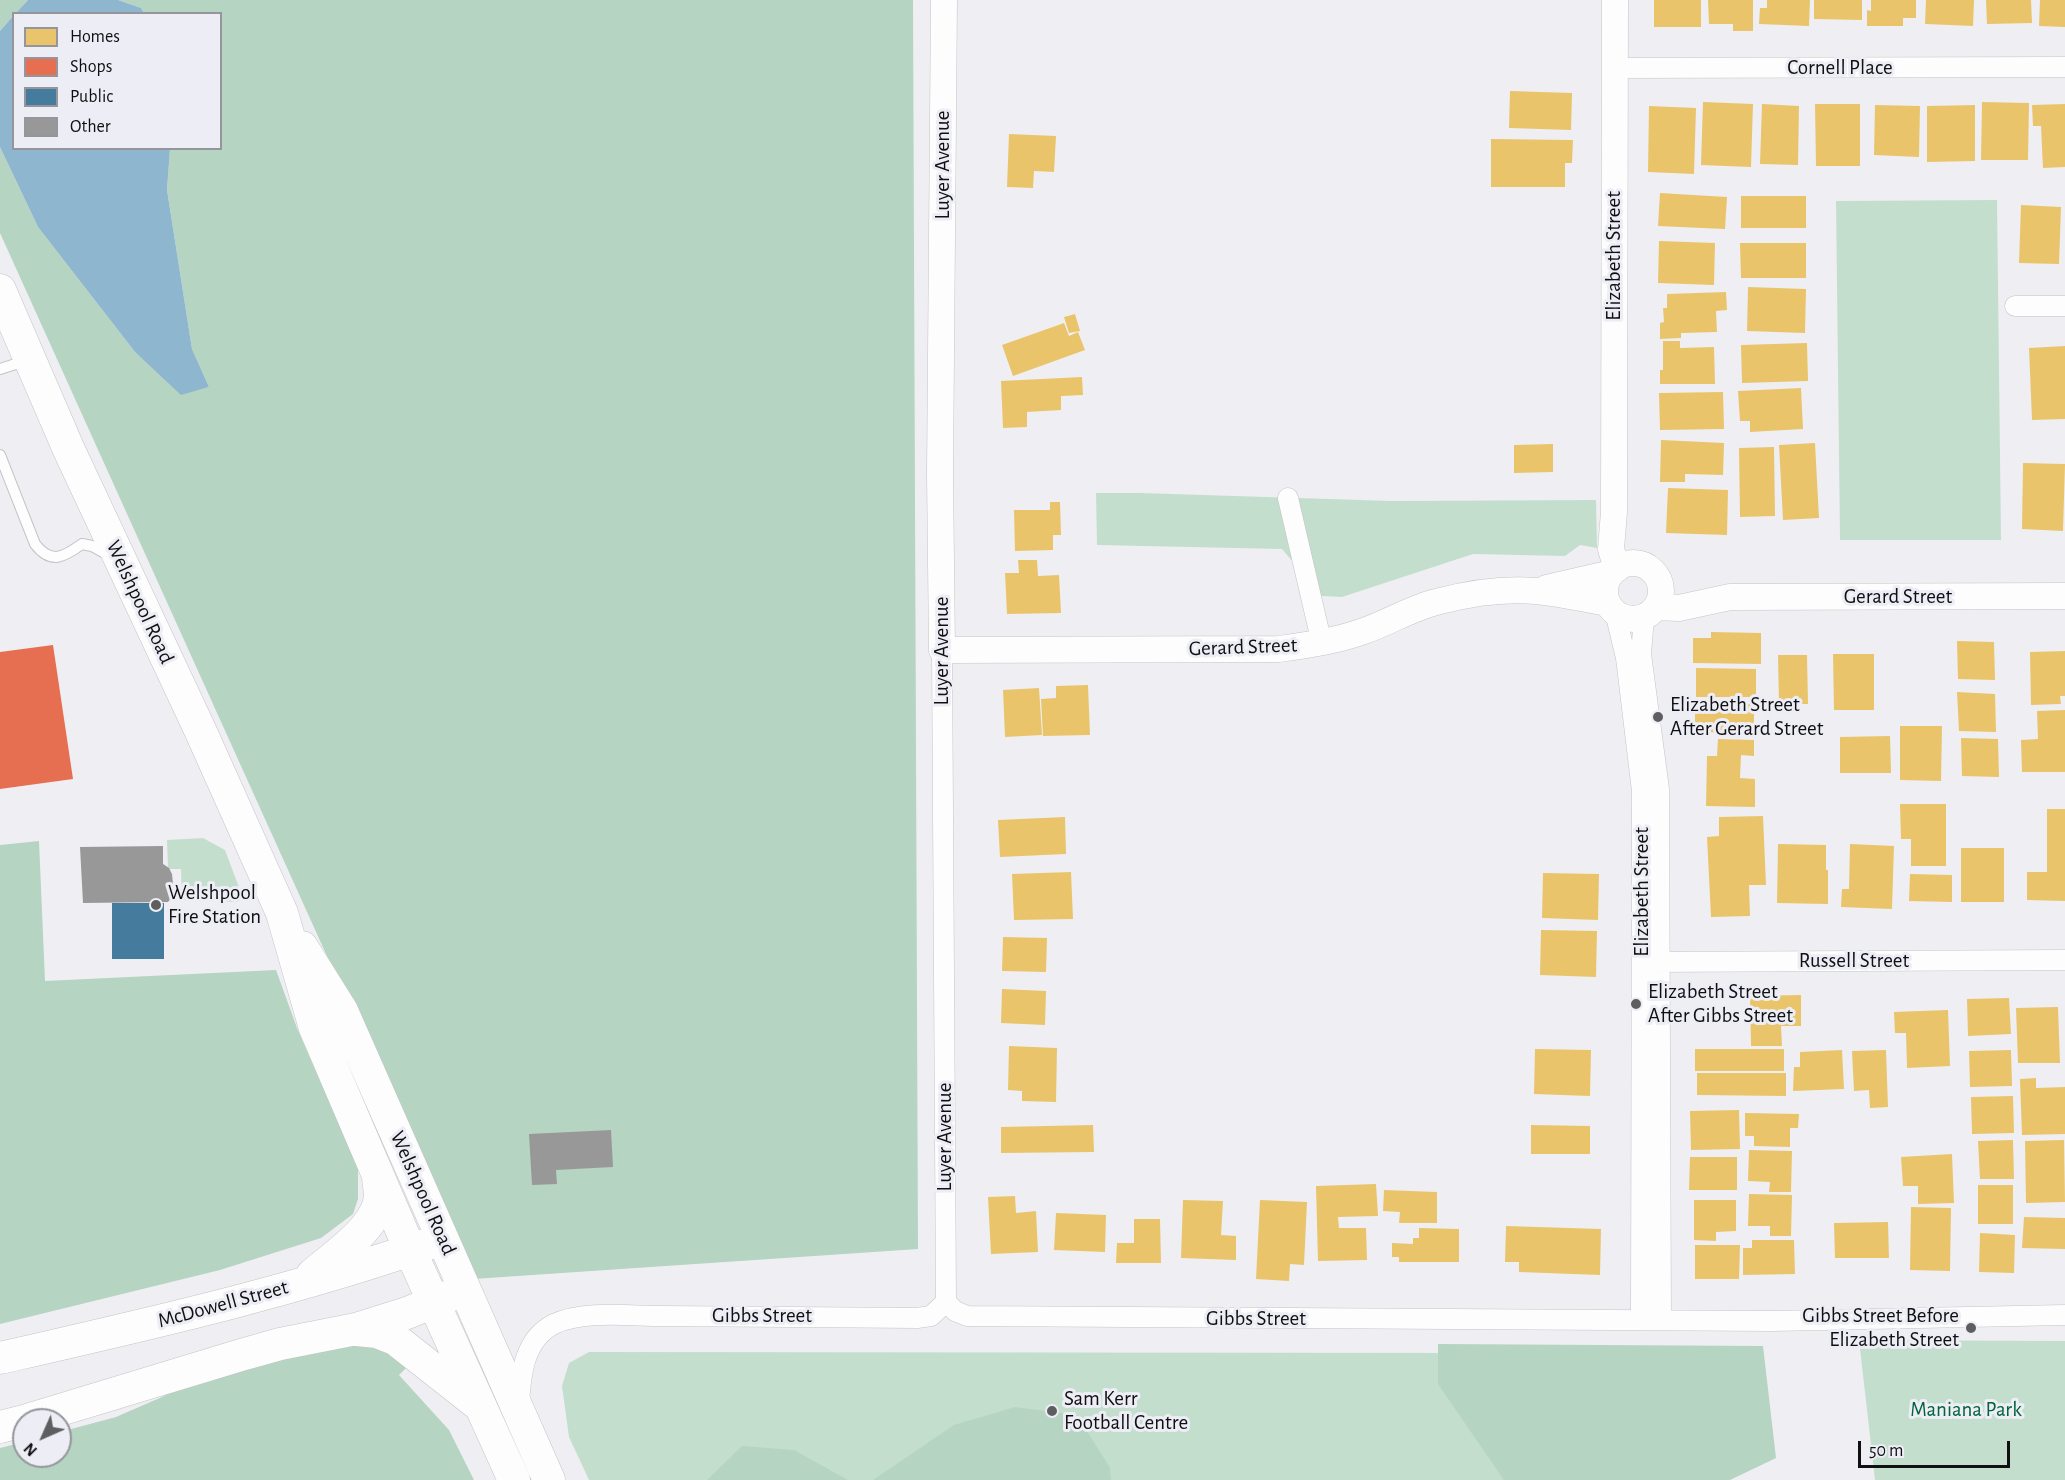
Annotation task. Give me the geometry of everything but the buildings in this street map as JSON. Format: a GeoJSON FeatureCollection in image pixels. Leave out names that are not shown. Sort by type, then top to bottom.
{"type":"FeatureCollection","features":[{"type":"Feature","properties":{"kind":"main road","name":"Welshpool Road"},"geometry":{"type":"LineString","coordinates":[[0,290],[69,450],[282,913],[342,1011],[549,1480]]}},
{"type":"Feature","properties":{"kind":"main road","name":"Welshpool Road"},"geometry":{"type":"LineString","coordinates":[[282,913],[315,1028],[410,1250],[514,1480]]}},
{"type":"Feature","properties":{"kind":"main road"},"geometry":{"type":"LineString","coordinates":[[302,1283],[356,1239],[376,1212],[380,1196],[378,1177]]}},
{"type":"Feature","properties":{"kind":"main road","name":"McDowell Street"},"geometry":{"type":"LineString","coordinates":[[0,1358],[143,1325],[302,1283],[443,1239]]}},
{"type":"Feature","properties":{"kind":"main road"},"geometry":{"type":"LineString","coordinates":[[65,1408],[280,1344],[356,1329],[407,1313],[466,1290]]}},
{"type":"Feature","properties":{"kind":"main road"},"geometry":{"type":"LineString","coordinates":[[356,1329],[377,1332],[395,1339],[481,1407]]}},
{"type":"Feature","properties":{"kind":"street","name":"Luyer Avenue"},"geometry":{"type":"LineString","coordinates":[[944,0],[940,474],[946,1302]]}},
{"type":"Feature","properties":{"kind":"street","name":"Elizabeth Street"},"geometry":{"type":"LineString","coordinates":[[1615,0],[1614,512],[1611,549],[1621,568]]}},
{"type":"Feature","properties":{"kind":"street","name":"Cornell Place"},"geometry":{"type":"LineString","coordinates":[[1614,68],[2065,67]]}},
{"type":"Feature","properties":{"kind":"street"},"geometry":{"type":"LineString","coordinates":[[2015,306],[2065,306]]}},
{"type":"Feature","properties":{"kind":"street"},"geometry":{"type":"LineString","coordinates":[[1288,498],[1322,644]]}},
{"type":"Feature","properties":{"kind":"street","name":"Gerard Street"},"geometry":{"type":"LineString","coordinates":[[1536,591],[1621,568]]}},
{"type":"Feature","properties":{"kind":"street"},"geometry":{"type":"LineString","coordinates":[[1621,568],[1648,568],[1658,579],[1661,593],[1650,612],[1629,618],[1611,607],[1606,588],[1621,568]]}},
{"type":"Feature","properties":{"kind":"street","name":"Gerard Street"},"geometry":{"type":"LineString","coordinates":[[1658,579],[1674,586],[1730,597],[2065,596]]}},
{"type":"Feature","properties":{"kind":"street","name":"Gerard Street"},"geometry":{"type":"LineString","coordinates":[[942,650],[1279,649],[1322,644],[1365,631],[1403,613],[1438,601],[1500,591],[1536,591],[1611,607]]}},
{"type":"Feature","properties":{"kind":"street","name":"Gerard Street"},"geometry":{"type":"LineString","coordinates":[[1650,612],[1730,597]]}},
{"type":"Feature","properties":{"kind":"street","name":"Elizabeth Street"},"geometry":{"type":"LineString","coordinates":[[1611,607],[1626,657],[1642,791],[1651,962]]}},
{"type":"Feature","properties":{"kind":"street","name":"Elizabeth Street"},"geometry":{"type":"LineString","coordinates":[[1650,612],[1641,654],[1659,789],[1651,962],[1651,1319]]}},
{"type":"Feature","properties":{"kind":"street","name":"Russell Street"},"geometry":{"type":"LineString","coordinates":[[1651,962],[2065,960]]}},
{"type":"Feature","properties":{"kind":"street","name":"Gibbs Street"},"geometry":{"type":"LineString","coordinates":[[518,1408],[522,1372],[530,1347],[553,1325],[570,1318],[588,1316],[917,1318],[931,1316],[946,1302],[956,1311],[967,1316],[1772,1321],[2065,1315]]}},
{"type":"Feature","properties":{"kind":"lane"},"geometry":{"type":"LineString","coordinates":[[0,369],[30,359]]}},
{"type":"Feature","properties":{"kind":"lane"},"geometry":{"type":"LineString","coordinates":[[0,455],[35,544],[41,552],[54,557],[65,556],[82,544],[92,546],[122,562]]}},
{"type":"Feature","properties":{"kind":"green space"},"geometry":{"type":"Polygon","coordinates":[[[0,0],[28,0],[17,12],[12,12],[12,17],[0,31],[0,0]]]}},
{"type":"Feature","properties":{"kind":"green space"},"geometry":{"type":"Polygon","coordinates":[[[118,0],[913,0],[918,1249],[473,1279],[0,233],[0,147],[38,227],[135,352],[182,394],[209,387],[192,349],[167,190],[170,150],[222,150],[222,12],[143,12],[141,8],[118,0]]]}},
{"type":"Feature","properties":{"kind":"green space"},"geometry":{"type":"Polygon","coordinates":[[[1997,200],[2001,540],[1840,540],[1836,201],[1997,200]]]}},
{"type":"Feature","properties":{"kind":"green space"},"geometry":{"type":"Polygon","coordinates":[[[1096,493],[1392,501],[1596,500],[1597,548],[1580,545],[1565,556],[1473,554],[1342,597],[1322,596],[1282,549],[1097,545],[1096,493]]]}},
{"type":"Feature","properties":{"kind":"green space"},"geometry":{"type":"Polygon","coordinates":[[[203,838],[225,850],[243,898],[237,902],[182,900],[181,869],[168,869],[167,840],[203,838]]]}},
{"type":"Feature","properties":{"kind":"green space"},"geometry":{"type":"Polygon","coordinates":[[[39,841],[45,981],[276,970],[297,1028],[358,1168],[358,1199],[353,1214],[321,1238],[220,1270],[0,1324],[0,845],[39,841]]]}},
{"type":"Feature","properties":{"kind":"green space","name":"Maniana Park"},"geometry":{"type":"Polygon","coordinates":[[[1859,1340],[2065,1341],[2065,1480],[1875,1480],[1859,1340]]]}},
{"type":"Feature","properties":{"kind":"green space"},"geometry":{"type":"Polygon","coordinates":[[[1438,1344],[1763,1346],[1776,1458],[1730,1480],[1504,1480],[1438,1384],[1438,1344]]]}},
{"type":"Feature","properties":{"kind":"green space"},"geometry":{"type":"Polygon","coordinates":[[[357,1345],[383,1347],[410,1364],[399,1375],[449,1430],[474,1480],[0,1480],[0,1448],[12,1445],[12,1468],[72,1468],[72,1429],[116,1417],[192,1381],[312,1348],[357,1345]]]}},
{"type":"Feature","properties":{"kind":"green space","name":"Sam Kerr Football Centre"},"geometry":{"type":"Polygon","coordinates":[[[589,1352],[1505,1353],[1578,1480],[589,1480],[569,1437],[562,1386],[569,1363],[589,1352]]]}},
{"type":"Feature","properties":{"kind":"green space"},"geometry":{"type":"Polygon","coordinates":[[[1015,1407],[1077,1415],[1110,1468],[1111,1480],[873,1480],[954,1425],[1015,1407]]]}},
{"type":"Feature","properties":{"kind":"green space"},"geometry":{"type":"Polygon","coordinates":[[[742,1446],[794,1450],[848,1480],[707,1480],[742,1446]]]}},
{"type":"Feature","properties":{"kind":"water"},"geometry":{"type":"Polygon","coordinates":[[[28,0],[118,0],[141,8],[143,12],[17,12],[28,0]]]}},
{"type":"Feature","properties":{"kind":"water"},"geometry":{"type":"Polygon","coordinates":[[[12,17],[12,150],[170,150],[167,190],[192,349],[209,387],[181,395],[135,352],[38,227],[0,147],[0,31],[12,17]]]}},
{"type":"Feature","properties":{"kind":"place","name":"Elizabeth Street After Gerard Street"},"geometry":{"type":"Point","coordinates":[1658,717]}},
{"type":"Feature","properties":{"kind":"place","name":"Welshpool Fire Station"},"geometry":{"type":"Point","coordinates":[156,905]}},
{"type":"Feature","properties":{"kind":"place","name":"Elizabeth Street After Gibbs Street"},"geometry":{"type":"Point","coordinates":[1636,1004]}},
{"type":"Feature","properties":{"kind":"place","name":"Gibbs Street Before Elizabeth Street"},"geometry":{"type":"Point","coordinates":[1971,1328]}},
{"type":"Feature","properties":{"kind":"place","name":"Sam Kerr Football Centre"},"geometry":{"type":"Point","coordinates":[1052,1411]}}]}
